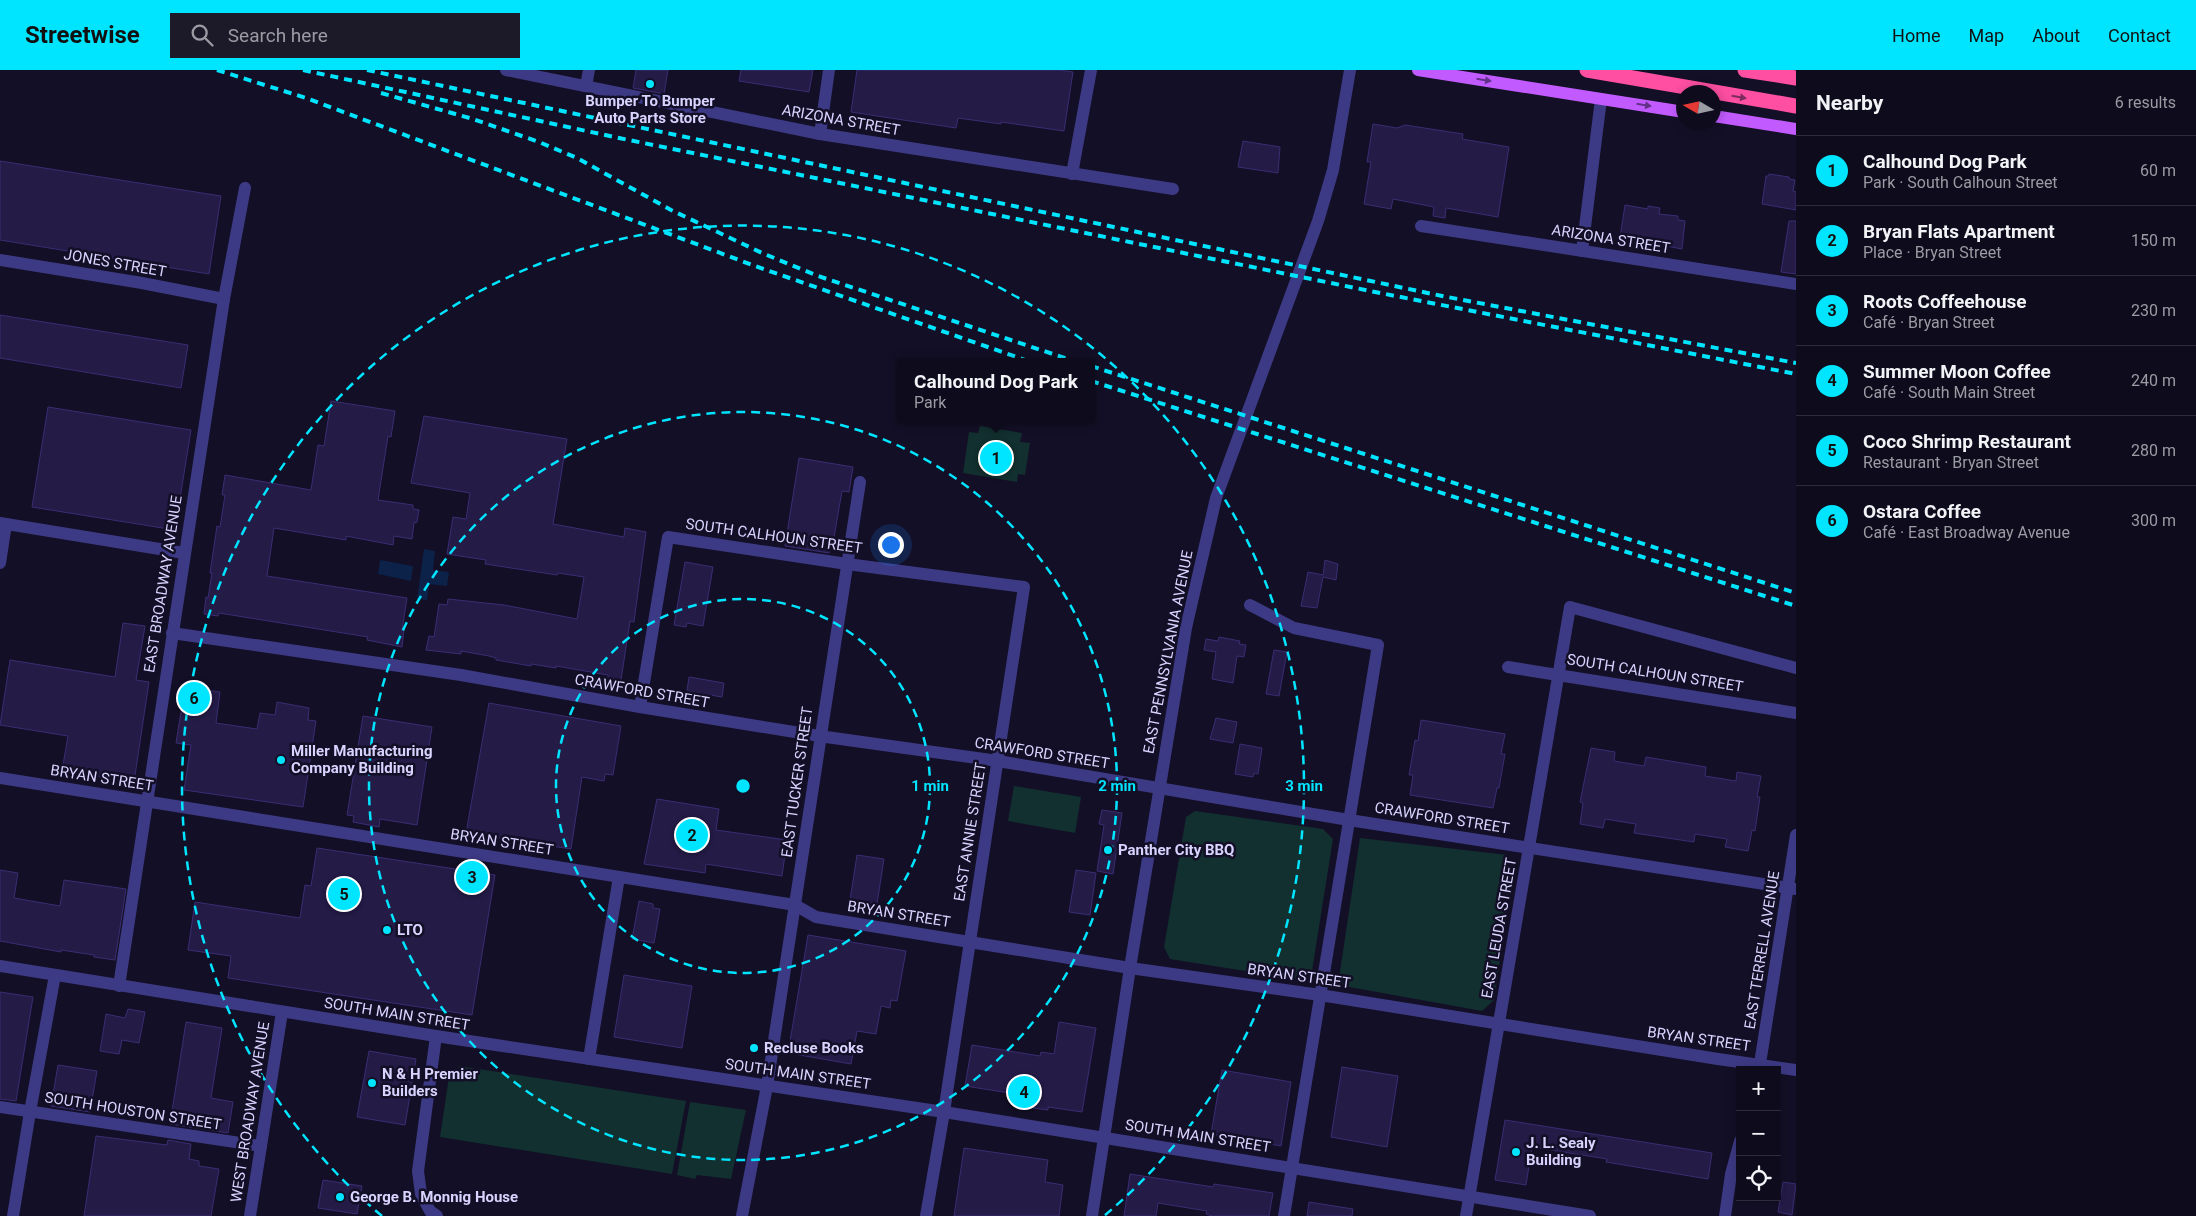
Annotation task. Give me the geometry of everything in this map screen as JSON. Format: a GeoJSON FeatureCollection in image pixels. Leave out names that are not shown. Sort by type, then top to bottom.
{"type":"FeatureCollection","features":[{"type":"Feature","properties":{"kind":"highway"},"geometry":{"type":"LineString","coordinates":[[1587,70],[1796,106]]}},
{"type":"Feature","properties":{"kind":"highway"},"geometry":{"type":"LineString","coordinates":[[1745,70],[1796,78]]}},
{"type":"Feature","properties":{"kind":"main road"},"geometry":{"type":"LineString","coordinates":[[1418,70],[1676,111]]}},
{"type":"Feature","properties":{"kind":"main road"},"geometry":{"type":"LineString","coordinates":[[1721,117],[1796,129]]}},
{"type":"Feature","properties":{"kind":"street","name":"ARIZONA STREET"},"geometry":{"type":"LineString","coordinates":[[506,70],[820,134],[1173,189]]}},
{"type":"Feature","properties":{"kind":"street"},"geometry":{"type":"LineString","coordinates":[[586,86],[589,70]]}},
{"type":"Feature","properties":{"kind":"street"},"geometry":{"type":"LineString","coordinates":[[820,134],[830,70]]}},
{"type":"Feature","properties":{"kind":"street"},"geometry":{"type":"LineString","coordinates":[[1072,174],[1091,70]]}},
{"type":"Feature","properties":{"kind":"street","name":"EAST PENNSYLVANIA AVENUE"},"geometry":{"type":"LineString","coordinates":[[1092,1216],[1130,968],[1186,628],[1216,498],[1318,221],[1333,170],[1350,70]]}},
{"type":"Feature","properties":{"kind":"street"},"geometry":{"type":"LineString","coordinates":[[1582,251],[1601,99]]}},
{"type":"Feature","properties":{"kind":"street","name":"EAST BROADWAY AVENUE"},"geometry":{"type":"LineString","coordinates":[[119,986],[224,299],[245,188]]}},
{"type":"Feature","properties":{"kind":"street","name":"ARIZONA STREET"},"geometry":{"type":"LineString","coordinates":[[1421,226],[1796,284]]}},
{"type":"Feature","properties":{"kind":"street","name":"JONES STREET"},"geometry":{"type":"LineString","coordinates":[[0,260],[142,283],[224,299]]}},
{"type":"Feature","properties":{"kind":"street","name":"EAST TUCKER STREET"},"geometry":{"type":"LineString","coordinates":[[742,1216],[767,1086],[819,736],[860,482]]}},
{"type":"Feature","properties":{"kind":"street"},"geometry":{"type":"LineString","coordinates":[[0,563],[3,523],[184,553]]}},
{"type":"Feature","properties":{"kind":"street","name":"SOUTH CALHOUN STREET"},"geometry":{"type":"LineString","coordinates":[[640,707],[668,537],[847,564],[1024,587]]}},
{"type":"Feature","properties":{"kind":"street","name":"EAST ANNIE STREET"},"geometry":{"type":"LineString","coordinates":[[926,1216],[944,1112],[1024,587]]}},
{"type":"Feature","properties":{"kind":"street"},"geometry":{"type":"LineString","coordinates":[[1250,605],[1294,628],[1378,645],[1284,1216]]}},
{"type":"Feature","properties":{"kind":"street","name":"EAST LEUDA STREET"},"geometry":{"type":"LineString","coordinates":[[1466,1216],[1570,607],[1796,668]]}},
{"type":"Feature","properties":{"kind":"street","name":"CRAWFORD STREET"},"geometry":{"type":"LineString","coordinates":[[172,633],[461,675],[819,736],[998,761],[1528,849],[1792,888]]}},
{"type":"Feature","properties":{"kind":"street","name":"SOUTH CALHOUN STREET"},"geometry":{"type":"LineString","coordinates":[[1508,666],[1796,712]]}},
{"type":"Feature","properties":{"kind":"street","name":"BRYAN STREET"},"geometry":{"type":"LineString","coordinates":[[0,778],[795,905],[816,917],[970,943],[1320,995],[1755,1066]]}},
{"type":"Feature","properties":{"kind":"street","name":"EAST TERRELL AVENUE"},"geometry":{"type":"LineString","coordinates":[[1760,1066],[1792,888],[1796,835]]}},
{"type":"Feature","properties":{"kind":"street"},"geometry":{"type":"LineString","coordinates":[[589,1059],[619,878]]}},
{"type":"Feature","properties":{"kind":"street","name":"SOUTH MAIN STREET"},"geometry":{"type":"LineString","coordinates":[[0,966],[436,1036],[944,1112],[1590,1216]]}},
{"type":"Feature","properties":{"kind":"street"},"geometry":{"type":"LineString","coordinates":[[13,1216],[55,975]]}},
{"type":"Feature","properties":{"kind":"street","name":"WEST BROADWAY AVENUE"},"geometry":{"type":"LineString","coordinates":[[250,1216],[282,1012]]}},
{"type":"Feature","properties":{"kind":"street"},"geometry":{"type":"LineString","coordinates":[[436,1036],[418,1172],[421,1194],[430,1211],[437,1216]]}},
{"type":"Feature","properties":{"kind":"street","name":"BRYAN STREET"},"geometry":{"type":"LineString","coordinates":[[1781,1069],[1796,1070]]}},
{"type":"Feature","properties":{"kind":"street","name":"SOUTH HOUSTON STREET"},"geometry":{"type":"LineString","coordinates":[[0,1107],[261,1146]]}},
{"type":"Feature","properties":{"kind":"street"},"geometry":{"type":"LineString","coordinates":[[1725,1216],[1731,1174],[1736,1156]]}},
{"type":"Feature","properties":{"kind":"green space"},"geometry":{"type":"Polygon","coordinates":[[[980,426],[1022,433],[1020,442],[1030,443],[1025,475],[1018,474],[1017,482],[963,473],[969,432],[978,433],[980,426]]]}},
{"type":"Feature","properties":{"kind":"green space"},"geometry":{"type":"Polygon","coordinates":[[[1014,786],[1081,797],[1075,833],[1008,821],[1014,786]]]}},
{"type":"Feature","properties":{"kind":"green space"},"geometry":{"type":"Polygon","coordinates":[[[1195,811],[1323,829],[1333,839],[1312,971],[1301,980],[1170,959],[1164,947],[1186,817],[1195,811]]]}},
{"type":"Feature","properties":{"kind":"green space"},"geometry":{"type":"Polygon","coordinates":[[[1360,838],[1508,855],[1512,877],[1494,1000],[1482,1011],[1338,985],[1360,838]]]}},
{"type":"Feature","properties":{"kind":"green space"},"geometry":{"type":"Polygon","coordinates":[[[459,1066],[686,1101],[672,1174],[440,1137],[450,1070],[458,1071],[459,1066]]]}},
{"type":"Feature","properties":{"kind":"green space"},"geometry":{"type":"Polygon","coordinates":[[[690,1102],[746,1110],[731,1179],[697,1175],[695,1179],[677,1175],[690,1102]]]}},
{"type":"Feature","properties":{"kind":"water"},"geometry":{"type":"Polygon","coordinates":[[[424,549],[435,551],[433,570],[449,572],[447,586],[429,584],[427,600],[417,599],[424,549]]]}},
{"type":"Feature","properties":{"kind":"water"},"geometry":{"type":"Polygon","coordinates":[[[380,560],[413,566],[411,581],[378,574],[380,560]]]}},
{"type":"Feature","properties":{"kind":"building","name":"Bumper To Bumper Auto Parts Store"},"geometry":{"type":"Polygon","coordinates":[[[636,70],[668,70],[664,94],[633,88],[636,70]]]}},
{"type":"Feature","properties":{"kind":"building"},"geometry":{"type":"Polygon","coordinates":[[[741,70],[813,70],[809,92],[739,81],[741,70]]]}},
{"type":"Feature","properties":{"kind":"building"},"geometry":{"type":"Polygon","coordinates":[[[857,70],[1060,70],[1073,72],[1064,131],[958,118],[956,128],[851,112],[857,70]]]}},
{"type":"Feature","properties":{"kind":"building"},"geometry":{"type":"Polygon","coordinates":[[[1373,124],[1397,128],[1405,125],[1463,134],[1462,139],[1509,147],[1498,217],[1446,208],[1445,218],[1433,216],[1434,207],[1393,199],[1391,209],[1364,204],[1371,162],[1367,162],[1373,124]]]}},
{"type":"Feature","properties":{"kind":"building"},"geometry":{"type":"Polygon","coordinates":[[[1243,141],[1280,147],[1278,173],[1238,167],[1243,141]]]}},
{"type":"Feature","properties":{"kind":"building"},"geometry":{"type":"Polygon","coordinates":[[[0,161],[221,196],[209,274],[0,240],[0,161]]]}},
{"type":"Feature","properties":{"kind":"building"},"geometry":{"type":"Polygon","coordinates":[[[1769,174],[1789,177],[1789,179],[1795,180],[1793,191],[1796,192],[1796,210],[1762,204],[1766,176],[1769,176],[1769,174]]]}},
{"type":"Feature","properties":{"kind":"building"},"geometry":{"type":"Polygon","coordinates":[[[1625,205],[1648,209],[1648,206],[1660,208],[1659,214],[1678,216],[1678,220],[1685,221],[1682,249],[1620,237],[1625,205]]]}},
{"type":"Feature","properties":{"kind":"building"},"geometry":{"type":"Polygon","coordinates":[[[1789,221],[1796,221],[1796,274],[1781,272],[1789,221]]]}},
{"type":"Feature","properties":{"kind":"building"},"geometry":{"type":"Polygon","coordinates":[[[0,315],[188,345],[181,388],[0,358],[0,315]]]}},
{"type":"Feature","properties":{"kind":"building"},"geometry":{"type":"Polygon","coordinates":[[[331,401],[395,411],[391,437],[388,436],[378,500],[413,505],[413,509],[419,510],[417,522],[414,523],[412,539],[394,536],[393,545],[346,536],[346,540],[274,528],[267,576],[407,598],[402,630],[404,630],[402,647],[367,640],[368,637],[219,613],[218,616],[204,614],[212,573],[210,573],[217,526],[220,527],[225,495],[222,495],[225,475],[311,490],[318,445],[324,446],[331,401]]]}},
{"type":"Feature","properties":{"kind":"building"},"geometry":{"type":"Polygon","coordinates":[[[48,407],[191,430],[175,530],[32,507],[48,407]]]}},
{"type":"Feature","properties":{"kind":"building"},"geometry":{"type":"Polygon","coordinates":[[[424,416],[567,439],[553,524],[624,537],[625,528],[646,532],[634,622],[630,621],[621,680],[608,678],[608,675],[556,666],[556,668],[531,664],[531,666],[496,660],[496,658],[489,656],[461,651],[461,654],[426,650],[429,636],[434,637],[439,604],[447,605],[448,599],[504,605],[577,619],[584,577],[558,573],[557,575],[485,564],[486,560],[447,554],[453,517],[466,519],[470,493],[411,483],[424,416]]]}},
{"type":"Feature","properties":{"kind":"building"},"geometry":{"type":"Polygon","coordinates":[[[799,458],[853,467],[849,492],[842,491],[832,549],[830,549],[829,553],[785,546],[799,458]]]}},
{"type":"Feature","properties":{"kind":"building"},"geometry":{"type":"Polygon","coordinates":[[[1325,560],[1338,564],[1336,580],[1323,577],[1317,608],[1301,606],[1308,572],[1323,575],[1325,560]]]}},
{"type":"Feature","properties":{"kind":"building"},"geometry":{"type":"Polygon","coordinates":[[[685,562],[713,567],[703,626],[687,623],[686,627],[674,625],[685,562]]]}},
{"type":"Feature","properties":{"kind":"building"},"geometry":{"type":"Polygon","coordinates":[[[123,623],[145,626],[136,680],[149,682],[134,782],[62,771],[68,736],[0,725],[10,660],[115,677],[123,623]]]}},
{"type":"Feature","properties":{"kind":"building"},"geometry":{"type":"Polygon","coordinates":[[[1219,637],[1240,641],[1239,644],[1246,645],[1244,657],[1237,656],[1233,683],[1212,679],[1216,652],[1204,650],[1206,639],[1218,641],[1219,637]]]}},
{"type":"Feature","properties":{"kind":"building"},"geometry":{"type":"Polygon","coordinates":[[[1274,650],[1287,652],[1279,696],[1266,694],[1274,650]]]}},
{"type":"Feature","properties":{"kind":"building"},"geometry":{"type":"Polygon","coordinates":[[[689,677],[724,683],[722,697],[687,691],[689,677]]]}},
{"type":"Feature","properties":{"kind":"building"},"geometry":{"type":"Polygon","coordinates":[[[185,687],[220,692],[216,723],[257,729],[260,713],[275,715],[277,702],[309,708],[308,720],[316,721],[303,807],[184,790],[191,745],[176,743],[185,687]]]}},
{"type":"Feature","properties":{"kind":"building"},"geometry":{"type":"Polygon","coordinates":[[[489,703],[621,726],[613,775],[605,774],[604,781],[582,777],[571,849],[466,833],[489,703]]]}},
{"type":"Feature","properties":{"kind":"building"},"geometry":{"type":"Polygon","coordinates":[[[363,716],[432,727],[417,825],[380,819],[379,827],[353,822],[354,816],[347,815],[363,716]]]}},
{"type":"Feature","properties":{"kind":"building"},"geometry":{"type":"Polygon","coordinates":[[[1216,718],[1237,722],[1233,743],[1210,739],[1216,718]]]}},
{"type":"Feature","properties":{"kind":"building"},"geometry":{"type":"Polygon","coordinates":[[[1421,720],[1505,734],[1501,754],[1505,754],[1499,788],[1497,788],[1493,808],[1410,795],[1413,775],[1409,775],[1415,740],[1418,741],[1421,720]]]}},
{"type":"Feature","properties":{"kind":"building"},"geometry":{"type":"Polygon","coordinates":[[[1240,744],[1262,748],[1258,774],[1254,773],[1253,777],[1235,774],[1240,744]]]}},
{"type":"Feature","properties":{"kind":"building"},"geometry":{"type":"Polygon","coordinates":[[[1591,748],[1615,752],[1614,761],[1644,766],[1646,757],[1706,767],[1705,776],[1736,781],[1737,772],[1761,776],[1757,797],[1760,797],[1755,831],[1752,830],[1748,851],[1725,847],[1727,839],[1695,834],[1694,842],[1634,833],[1636,824],[1605,819],[1603,828],[1580,824],[1583,803],[1580,802],[1591,748]]]}},
{"type":"Feature","properties":{"kind":"building"},"geometry":{"type":"Polygon","coordinates":[[[657,799],[719,809],[716,830],[787,840],[782,876],[706,864],[705,873],[644,864],[657,799]]]}},
{"type":"Feature","properties":{"kind":"building"},"geometry":{"type":"Polygon","coordinates":[[[1102,810],[1122,813],[1113,874],[1097,871],[1104,825],[1099,824],[1102,810]]]}},
{"type":"Feature","properties":{"kind":"building"},"geometry":{"type":"Polygon","coordinates":[[[317,848],[495,875],[472,1015],[228,978],[231,956],[188,950],[195,902],[300,918],[305,885],[311,886],[317,848]]]}},
{"type":"Feature","properties":{"kind":"building"},"geometry":{"type":"Polygon","coordinates":[[[857,855],[884,859],[877,904],[850,900],[857,855]]]}},
{"type":"Feature","properties":{"kind":"building"},"geometry":{"type":"Polygon","coordinates":[[[0,870],[18,873],[14,898],[60,906],[64,880],[126,889],[115,960],[94,957],[94,955],[61,950],[61,952],[0,941],[0,870]]]}},
{"type":"Feature","properties":{"kind":"building"},"geometry":{"type":"Polygon","coordinates":[[[1076,870],[1096,873],[1090,915],[1069,912],[1076,870]]]}},
{"type":"Feature","properties":{"kind":"building"},"geometry":{"type":"Polygon","coordinates":[[[639,901],[653,904],[653,908],[660,909],[654,943],[632,939],[639,901]]]}},
{"type":"Feature","properties":{"kind":"building"},"geometry":{"type":"Polygon","coordinates":[[[808,935],[906,951],[897,1001],[891,1000],[890,1008],[881,1006],[876,1034],[857,1031],[851,1064],[788,1053],[808,935]]]}},
{"type":"Feature","properties":{"kind":"building"},"geometry":{"type":"Polygon","coordinates":[[[624,975],[692,986],[682,1048],[614,1037],[624,975]]]}},
{"type":"Feature","properties":{"kind":"building"},"geometry":{"type":"Polygon","coordinates":[[[0,992],[33,997],[16,1101],[0,1099],[0,992]]]}},
{"type":"Feature","properties":{"kind":"building"},"geometry":{"type":"Polygon","coordinates":[[[128,1009],[145,1012],[139,1043],[122,1040],[119,1054],[100,1051],[106,1014],[125,1018],[128,1009]]]}},
{"type":"Feature","properties":{"kind":"building"},"geometry":{"type":"Polygon","coordinates":[[[186,1022],[222,1028],[211,1098],[233,1102],[228,1133],[170,1124],[186,1022]]]}},
{"type":"Feature","properties":{"kind":"building"},"geometry":{"type":"Polygon","coordinates":[[[1059,1022],[1096,1028],[1082,1112],[1048,1107],[1048,1110],[1033,1108],[1035,1097],[965,1086],[972,1045],[1040,1056],[1041,1052],[1054,1054],[1059,1022]]]}},
{"type":"Feature","properties":{"kind":"building"},"geometry":{"type":"Polygon","coordinates":[[[369,1051],[416,1059],[405,1125],[357,1117],[369,1051]]]}},
{"type":"Feature","properties":{"kind":"building"},"geometry":{"type":"Polygon","coordinates":[[[58,1065],[97,1071],[90,1112],[51,1106],[58,1065]]]}},
{"type":"Feature","properties":{"kind":"building"},"geometry":{"type":"Polygon","coordinates":[[[1342,1067],[1398,1076],[1387,1147],[1331,1137],[1342,1067]]]}},
{"type":"Feature","properties":{"kind":"building"},"geometry":{"type":"Polygon","coordinates":[[[1222,1070],[1291,1082],[1281,1146],[1211,1134],[1222,1070]]]}},
{"type":"Feature","properties":{"kind":"building"},"geometry":{"type":"Polygon","coordinates":[[[1505,1120],[1712,1153],[1708,1179],[1606,1162],[1607,1159],[1532,1147],[1526,1185],[1495,1180],[1505,1120]]]}},
{"type":"Feature","properties":{"kind":"building"},"geometry":{"type":"Polygon","coordinates":[[[96,1136],[167,1145],[168,1140],[191,1144],[189,1159],[199,1161],[199,1166],[219,1169],[211,1216],[84,1216],[96,1136]]]}},
{"type":"Feature","properties":{"kind":"building"},"geometry":{"type":"Polygon","coordinates":[[[964,1148],[1048,1160],[1045,1182],[1063,1185],[1059,1216],[954,1216],[964,1148]]]}},
{"type":"Feature","properties":{"kind":"building"},"geometry":{"type":"Polygon","coordinates":[[[1130,1174],[1213,1187],[1214,1184],[1273,1193],[1269,1216],[1212,1216],[1206,1214],[1207,1211],[1158,1203],[1156,1216],[1124,1216],[1130,1174]]]}},
{"type":"Feature","properties":{"kind":"building","name":"George B. Monnig House"},"geometry":{"type":"Polygon","coordinates":[[[323,1180],[362,1186],[357,1214],[318,1208],[323,1180]]]}},
{"type":"Feature","properties":{"kind":"building"},"geometry":{"type":"Polygon","coordinates":[[[1783,1182],[1796,1184],[1792,1215],[1778,1212],[1783,1182]]]}},
{"type":"Feature","properties":{"kind":"building"},"geometry":{"type":"Polygon","coordinates":[[[1309,1202],[1353,1209],[1352,1216],[1307,1216],[1309,1202]]]}},
{"type":"Feature","properties":{"kind":"railway"},"geometry":{"type":"LineString","coordinates":[[217,70],[306,98],[755,266],[1020,358]]}},
{"type":"Feature","properties":{"kind":"railway"},"geometry":{"type":"LineString","coordinates":[[303,70],[619,138],[1375,292],[1796,374]]}},
{"type":"Feature","properties":{"kind":"railway"},"geometry":{"type":"LineString","coordinates":[[367,70],[1442,296],[1796,363]]}},
{"type":"Feature","properties":{"kind":"railway"},"geometry":{"type":"LineString","coordinates":[[381,93],[473,119],[539,142],[577,158],[671,210],[762,253],[818,276],[1065,358]]}},
{"type":"Feature","properties":{"kind":"railway"},"geometry":{"type":"LineString","coordinates":[[1095,367],[1796,593]]}},
{"type":"Feature","properties":{"kind":"railway"},"geometry":{"type":"LineString","coordinates":[[1095,382],[1796,606]]}},
{"type":"Feature","properties":{"kind":"place","name":"Bumper To Bumper Auto Parts Store"},"geometry":{"type":"Point","coordinates":[650,84]}},
{"type":"Feature","properties":{"kind":"place","name":"Calhound Dog Park"},"geometry":{"type":"Point","coordinates":[996,458]}},
{"type":"Feature","properties":{"kind":"place","name":"Ostara Coffee"},"geometry":{"type":"Point","coordinates":[194,698]}},
{"type":"Feature","properties":{"kind":"place","name":"Miller Manufacturing Company Building"},"geometry":{"type":"Point","coordinates":[281,760]}},
{"type":"Feature","properties":{"kind":"place","name":"Bryan Flats Apartment"},"geometry":{"type":"Point","coordinates":[692,835]}},
{"type":"Feature","properties":{"kind":"place","name":"Panther City BBQ"},"geometry":{"type":"Point","coordinates":[1108,850]}},
{"type":"Feature","properties":{"kind":"place","name":"Roots Coffeehouse"},"geometry":{"type":"Point","coordinates":[472,877]}},
{"type":"Feature","properties":{"kind":"place","name":"Coco Shrimp Restaurant"},"geometry":{"type":"Point","coordinates":[344,894]}},
{"type":"Feature","properties":{"kind":"place","name":"LTO"},"geometry":{"type":"Point","coordinates":[387,930]}},
{"type":"Feature","properties":{"kind":"place","name":"Recluse Books"},"geometry":{"type":"Point","coordinates":[754,1048]}},
{"type":"Feature","properties":{"kind":"place","name":"N & H Premier Builders"},"geometry":{"type":"Point","coordinates":[372,1083]}},
{"type":"Feature","properties":{"kind":"place","name":"Summer Moon Coffee"},"geometry":{"type":"Point","coordinates":[1024,1092]}},
{"type":"Feature","properties":{"kind":"place","name":"J. L. Sealy Building"},"geometry":{"type":"Point","coordinates":[1516,1152]}},
{"type":"Feature","properties":{"kind":"place","name":"George B. Monnig House"},"geometry":{"type":"Point","coordinates":[340,1197]}}]}
